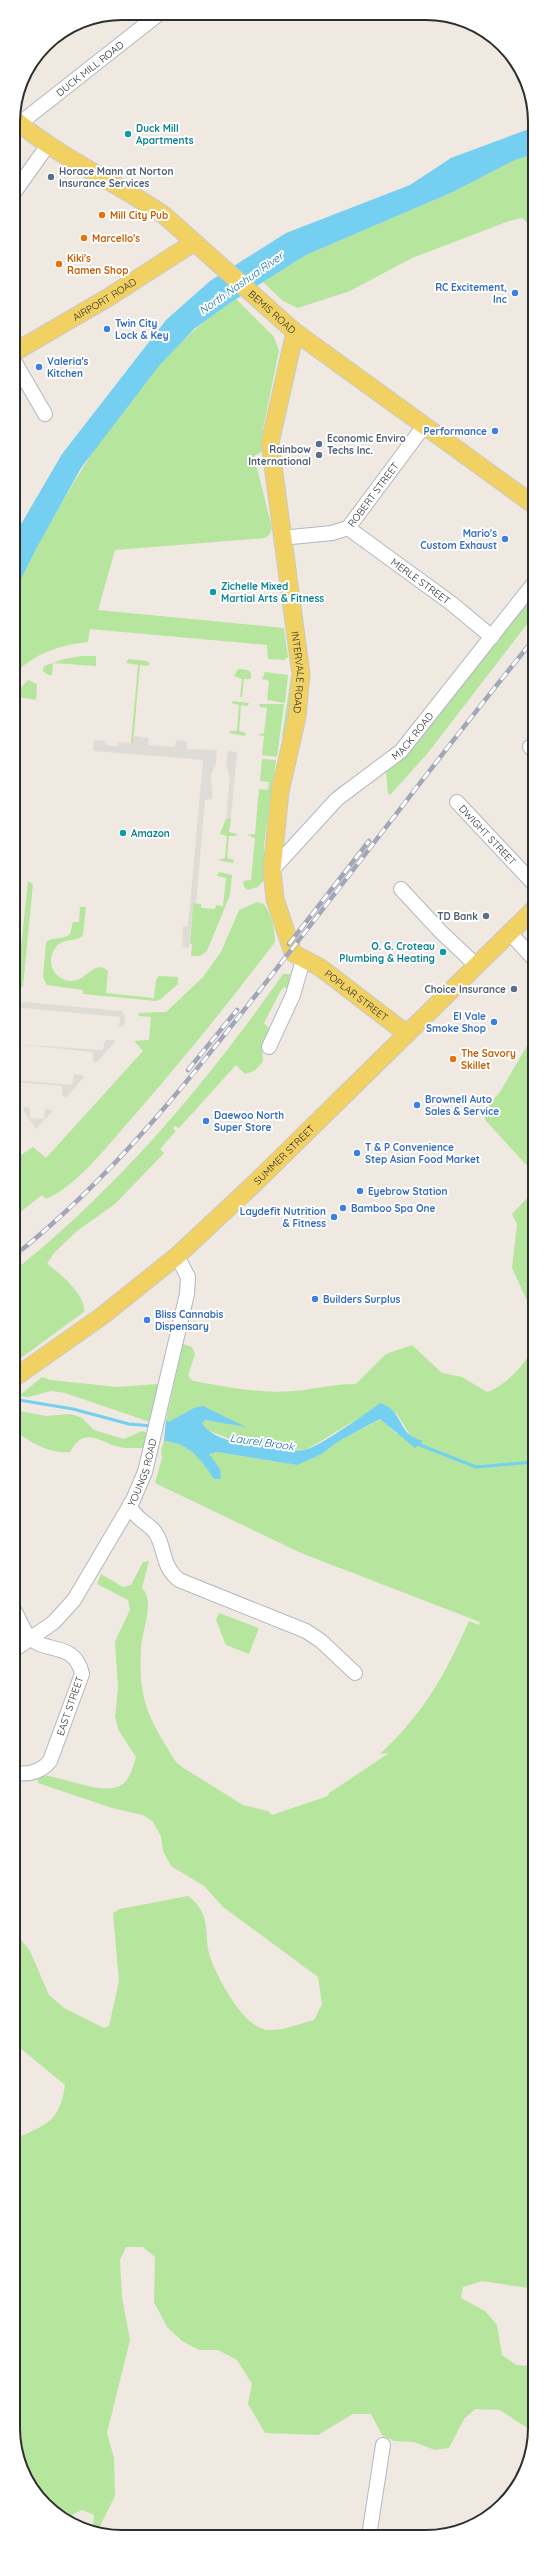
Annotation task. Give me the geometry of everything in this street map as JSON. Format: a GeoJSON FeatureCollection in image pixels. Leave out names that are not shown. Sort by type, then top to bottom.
{"type":"FeatureCollection","features":[{"type":"Feature","properties":{"kind":"main road","name":"BEMIS ROAD"},"geometry":{"type":"LineString","coordinates":[[20,124],[48,145],[143,200],[165,216],[193,243],[295,332],[528,501]]}},
{"type":"Feature","properties":{"kind":"main road","name":"AIRPORT ROAD"},"geometry":{"type":"LineString","coordinates":[[20,349],[109,297],[193,243]]}},
{"type":"Feature","properties":{"kind":"main road","name":"INTERVALE ROAD"},"geometry":{"type":"LineString","coordinates":[[295,332],[270,443],[281,538],[297,643],[300,689],[297,716],[280,792],[272,870],[275,899],[286,937],[293,953],[303,960]]}},
{"type":"Feature","properties":{"kind":"main road","name":"SUMMER STREET"},"geometry":{"type":"LineString","coordinates":[[20,1374],[102,1316],[177,1256],[255,1183],[528,915]]}},
{"type":"Feature","properties":{"kind":"main road","name":"POPLAR STREET"},"geometry":{"type":"LineString","coordinates":[[303,960],[321,968],[407,1034]]}},
{"type":"Feature","properties":{"kind":"street","name":"DUCK MILL ROAD"},"geometry":{"type":"LineString","coordinates":[[20,118],[151,20]]}},
{"type":"Feature","properties":{"kind":"street"},"geometry":{"type":"LineString","coordinates":[[20,184],[48,145]]}},
{"type":"Feature","properties":{"kind":"street"},"geometry":{"type":"LineString","coordinates":[[20,371],[45,414]]}},
{"type":"Feature","properties":{"kind":"street","name":"ROBERT STREET"},"geometry":{"type":"LineString","coordinates":[[281,538],[338,532],[348,528],[424,426]]}},
{"type":"Feature","properties":{"kind":"street","name":"MERLE STREET"},"geometry":{"type":"LineString","coordinates":[[348,528],[451,603],[492,636]]}},
{"type":"Feature","properties":{"kind":"street","name":"MACK ROAD"},"geometry":{"type":"LineString","coordinates":[[272,870],[337,799],[401,751],[528,591]]}},
{"type":"Feature","properties":{"kind":"street","name":"DWIGHT STREET"},"geometry":{"type":"LineString","coordinates":[[457,802],[528,878]]}},
{"type":"Feature","properties":{"kind":"street"},"geometry":{"type":"LineString","coordinates":[[401,889],[440,931],[477,966]]}},
{"type":"Feature","properties":{"kind":"street"},"geometry":{"type":"LineString","coordinates":[[510,933],[528,952]]}},
{"type":"Feature","properties":{"kind":"street"},"geometry":{"type":"LineString","coordinates":[[269,1047],[293,995],[303,960]]}},
{"type":"Feature","properties":{"kind":"street","name":"YOUNGS ROAD"},"geometry":{"type":"LineString","coordinates":[[20,1646],[54,1622],[74,1600],[127,1510],[144,1476],[189,1282],[177,1256]]}},
{"type":"Feature","properties":{"kind":"street"},"geometry":{"type":"LineString","coordinates":[[127,1510],[132,1511],[158,1538],[168,1568],[179,1580],[306,1631],[321,1641],[354,1673]]}},
{"type":"Feature","properties":{"kind":"street"},"geometry":{"type":"LineString","coordinates":[[20,1620],[31,1639]]}},
{"type":"Feature","properties":{"kind":"street","name":"EAST STREET"},"geometry":{"type":"LineString","coordinates":[[20,1773],[33,1773],[41,1769],[50,1761],[82,1674],[78,1664],[71,1655],[31,1639]]}},
{"type":"Feature","properties":{"kind":"street"},"geometry":{"type":"LineString","coordinates":[[370,2530],[383,2445]]}},
{"type":"Feature","properties":{"kind":"green space"},"geometry":{"type":"Polygon","coordinates":[[[528,156],[528,223],[522,218],[509,221],[412,258],[350,291],[298,308],[283,301],[263,282],[306,255],[453,192],[515,160],[528,156]]]}},
{"type":"Feature","properties":{"kind":"green space"},"geometry":{"type":"Polygon","coordinates":[[[236,299],[274,337],[279,351],[263,429],[263,451],[254,456],[272,528],[270,534],[265,538],[115,550],[98,610],[284,628],[288,657],[284,660],[268,659],[267,645],[90,629],[88,642],[57,648],[29,661],[20,669],[20,579],[27,565],[82,469],[126,404],[178,345],[206,320],[236,299]]]}},
{"type":"Feature","properties":{"kind":"green space"},"geometry":{"type":"Polygon","coordinates":[[[528,601],[528,623],[427,754],[391,794],[388,794],[386,772],[399,761],[528,601]]]}},
{"type":"Feature","properties":{"kind":"green space"},"geometry":{"type":"Polygon","coordinates":[[[82,656],[96,656],[96,666],[53,663],[52,675],[48,675],[43,671],[44,666],[64,659],[82,656]]]}},
{"type":"Feature","properties":{"kind":"green space"},"geometry":{"type":"Polygon","coordinates":[[[128,659],[147,661],[150,664],[148,666],[140,665],[133,743],[131,743],[138,665],[126,663],[128,659]]]}},
{"type":"Feature","properties":{"kind":"green space"},"geometry":{"type":"Polygon","coordinates":[[[238,669],[248,670],[251,673],[251,679],[244,679],[242,697],[240,697],[242,679],[234,676],[238,669]]]}},
{"type":"Feature","properties":{"kind":"green space"},"geometry":{"type":"Polygon","coordinates":[[[265,672],[288,675],[285,703],[267,700],[269,681],[262,679],[265,672]]]}},
{"type":"Feature","properties":{"kind":"green space"},"geometry":{"type":"Polygon","coordinates":[[[291,676],[294,687],[285,736],[282,737],[291,676]]]}},
{"type":"Feature","properties":{"kind":"green space"},"geometry":{"type":"Polygon","coordinates":[[[28,680],[37,684],[36,700],[20,697],[20,689],[28,680]]]}},
{"type":"Feature","properties":{"kind":"green space"},"geometry":{"type":"Polygon","coordinates":[[[232,701],[249,703],[248,706],[241,705],[239,731],[246,733],[245,736],[229,733],[230,731],[237,731],[239,705],[233,704],[232,701]]]}},
{"type":"Feature","properties":{"kind":"green space"},"geometry":{"type":"Polygon","coordinates":[[[259,704],[284,704],[277,757],[262,755],[264,736],[257,735],[264,733],[267,708],[260,707],[259,704]]]}},
{"type":"Feature","properties":{"kind":"green space"},"geometry":{"type":"Polygon","coordinates":[[[262,759],[276,760],[264,845],[265,879],[258,887],[248,890],[244,887],[243,881],[251,880],[255,838],[247,835],[255,834],[259,789],[268,790],[269,782],[260,781],[262,759]]]}},
{"type":"Feature","properties":{"kind":"green space"},"geometry":{"type":"Polygon","coordinates":[[[226,819],[231,819],[229,832],[237,834],[236,836],[229,836],[227,858],[234,860],[233,863],[218,860],[225,858],[227,836],[220,834],[226,819]]]}},
{"type":"Feature","properties":{"kind":"green space"},"geometry":{"type":"Polygon","coordinates":[[[219,872],[232,875],[230,895],[207,951],[200,956],[191,956],[192,944],[190,944],[193,903],[201,904],[201,908],[215,909],[216,905],[223,906],[226,878],[217,876],[219,872]]]}},
{"type":"Feature","properties":{"kind":"green space"},"geometry":{"type":"Polygon","coordinates":[[[28,881],[33,884],[23,986],[20,989],[20,957],[28,881]]]}},
{"type":"Feature","properties":{"kind":"green space"},"geometry":{"type":"Polygon","coordinates":[[[257,902],[264,904],[274,928],[275,942],[183,1058],[89,1167],[68,1186],[46,1199],[42,1195],[20,1212],[20,1153],[21,1155],[33,1147],[46,1158],[143,1051],[134,1041],[149,1040],[151,1017],[139,1016],[138,1013],[166,1012],[203,977],[221,952],[239,910],[257,902]]]}},
{"type":"Feature","properties":{"kind":"green space"},"geometry":{"type":"Polygon","coordinates":[[[80,907],[86,907],[83,935],[77,939],[59,944],[53,952],[51,958],[51,963],[55,973],[60,977],[65,980],[76,980],[99,967],[108,971],[106,993],[154,998],[156,980],[159,976],[178,977],[178,984],[161,999],[156,1001],[83,994],[83,990],[47,985],[43,977],[46,943],[70,934],[73,922],[79,922],[80,907]]]}},
{"type":"Feature","properties":{"kind":"green space"},"geometry":{"type":"Polygon","coordinates":[[[283,974],[290,974],[289,987],[283,988],[280,992],[264,1023],[271,1030],[262,1048],[263,1062],[254,1071],[245,1074],[236,1065],[179,1128],[175,1126],[173,1129],[176,1131],[160,1149],[164,1153],[115,1204],[77,1231],[54,1253],[47,1264],[59,1273],[77,1292],[84,1305],[84,1312],[20,1359],[20,1266],[53,1239],[90,1205],[125,1169],[192,1094],[254,1015],[283,974]]]}},
{"type":"Feature","properties":{"kind":"green space"},"geometry":{"type":"Polygon","coordinates":[[[528,1044],[528,1167],[485,1120],[484,1110],[500,1092],[528,1044]]]}},
{"type":"Feature","properties":{"kind":"green space"},"geometry":{"type":"Polygon","coordinates":[[[528,1197],[528,1303],[512,1268],[517,1224],[512,1214],[528,1197]]]}},
{"type":"Feature","properties":{"kind":"green space"},"geometry":{"type":"Polygon","coordinates":[[[183,1344],[192,1347],[195,1354],[188,1376],[193,1381],[218,1386],[269,1392],[356,1384],[386,1354],[412,1345],[442,1373],[462,1377],[487,1392],[501,1385],[514,1374],[528,1356],[528,2288],[482,2281],[463,2287],[461,2298],[485,2311],[497,2325],[502,2355],[516,2365],[528,2366],[528,2428],[500,2410],[475,2409],[464,2419],[449,2448],[435,2450],[414,2442],[394,2441],[382,2435],[371,2414],[353,2414],[318,2435],[265,2433],[248,2404],[252,2384],[237,2360],[218,2350],[199,2350],[182,2341],[167,2327],[154,2302],[155,2257],[143,2247],[126,2247],[120,2260],[122,2297],[130,2340],[107,2433],[114,2458],[115,2496],[99,2527],[93,2526],[94,2515],[82,2510],[70,2516],[55,2505],[45,2495],[30,2473],[23,2455],[21,2442],[20,2136],[43,2126],[50,2121],[59,2107],[63,2097],[65,2085],[20,2048],[20,1938],[30,1951],[49,1995],[64,2008],[104,2028],[109,2026],[119,1981],[113,1913],[120,1909],[188,1896],[202,1911],[205,1919],[209,1953],[221,1981],[234,2004],[251,2022],[260,2028],[269,2030],[286,2028],[314,2020],[322,2004],[318,1977],[223,1907],[204,1886],[171,1866],[163,1851],[161,1836],[153,1822],[143,1815],[112,1808],[38,1783],[36,1776],[45,1776],[106,1789],[116,1787],[124,1783],[132,1771],[136,1757],[119,1731],[115,1717],[118,1688],[115,1641],[130,1610],[128,1600],[97,1584],[101,1574],[123,1587],[131,1585],[143,1562],[149,1561],[142,1588],[148,1601],[148,1609],[141,1650],[142,1684],[144,1697],[153,1722],[176,1762],[243,1805],[268,1811],[272,1815],[328,1796],[329,1793],[389,1753],[380,1754],[409,1724],[432,1692],[451,1659],[469,1621],[479,1625],[480,1622],[301,1553],[155,1483],[162,1458],[161,1450],[164,1441],[181,1445],[194,1453],[214,1478],[220,1469],[208,1454],[217,1452],[297,1465],[320,1455],[339,1441],[381,1419],[397,1434],[410,1435],[397,1414],[380,1403],[367,1413],[306,1450],[248,1446],[207,1430],[202,1423],[204,1420],[216,1422],[229,1417],[169,1422],[166,1420],[183,1344]]]}},
{"type":"Feature","properties":{"kind":"green space"},"geometry":{"type":"Polygon","coordinates":[[[42,1377],[51,1380],[117,1387],[158,1384],[159,1388],[150,1422],[65,1393],[51,1391],[28,1397],[20,1395],[42,1377]]]}},
{"type":"Feature","properties":{"kind":"green space"},"geometry":{"type":"Polygon","coordinates":[[[20,1411],[46,1416],[71,1414],[82,1418],[94,1430],[124,1439],[142,1431],[147,1433],[144,1448],[119,1447],[89,1437],[79,1440],[70,1452],[47,1449],[20,1434],[20,1411]]]}},
{"type":"Feature","properties":{"kind":"green space"},"geometry":{"type":"Polygon","coordinates":[[[219,1613],[259,1628],[249,1654],[226,1645],[216,1620],[219,1613]]]}},
{"type":"Feature","properties":{"kind":"shaded area"},"geometry":{"type":"Polygon","coordinates":[[[134,736],[149,738],[148,745],[175,747],[176,740],[187,741],[187,749],[217,750],[216,764],[211,775],[213,799],[205,800],[196,904],[193,904],[189,948],[182,947],[183,926],[187,927],[189,916],[203,760],[93,751],[94,740],[105,741],[106,745],[117,746],[119,742],[133,743],[134,736]]]}},
{"type":"Feature","properties":{"kind":"shaded area"},"geometry":{"type":"Polygon","coordinates":[[[228,751],[237,752],[231,819],[226,819],[230,776],[226,766],[228,751]]]}},
{"type":"Feature","properties":{"kind":"shaded area"},"geometry":{"type":"Polygon","coordinates":[[[20,1002],[122,1011],[125,1017],[124,1026],[119,1027],[120,1017],[20,1008],[20,1002]]]}},
{"type":"Feature","properties":{"kind":"shaded area"},"geometry":{"type":"Polygon","coordinates":[[[105,1040],[114,1040],[115,1042],[96,1063],[93,1061],[93,1052],[20,1044],[103,1050],[105,1040]]]}},
{"type":"Feature","properties":{"kind":"shaded area"},"geometry":{"type":"Polygon","coordinates":[[[74,1074],[83,1075],[84,1077],[66,1098],[62,1095],[62,1086],[20,1082],[20,1081],[72,1085],[74,1074]]]}},
{"type":"Feature","properties":{"kind":"shaded area"},"geometry":{"type":"Polygon","coordinates":[[[24,1107],[30,1108],[30,1118],[44,1119],[45,1108],[53,1111],[36,1129],[23,1110],[24,1107]]]}},
{"type":"Feature","properties":{"kind":"water","name":"North Nashua River"},"geometry":{"type":"Polygon","coordinates":[[[528,129],[528,156],[515,160],[453,192],[306,255],[230,303],[194,329],[158,367],[81,468],[20,581],[20,526],[62,454],[166,320],[210,281],[286,233],[410,185],[451,158],[528,129]]]}},
{"type":"Feature","properties":{"kind":"water"},"geometry":{"type":"Polygon","coordinates":[[[380,1403],[387,1406],[395,1413],[403,1427],[411,1436],[423,1441],[415,1448],[380,1419],[339,1441],[320,1455],[297,1465],[217,1452],[209,1454],[220,1469],[221,1479],[214,1479],[194,1453],[181,1445],[164,1441],[166,1420],[169,1422],[194,1408],[203,1406],[246,1427],[205,1420],[202,1423],[208,1430],[224,1439],[234,1442],[305,1450],[321,1443],[380,1403]]]}},
{"type":"Feature","properties":{"kind":"waterway","name":"Laurel Brook"},"geometry":{"type":"LineString","coordinates":[[20,1400],[73,1409],[129,1424],[152,1426]]}},
{"type":"Feature","properties":{"kind":"waterway","name":"Laurel Brook"},"geometry":{"type":"LineString","coordinates":[[415,1443],[476,1467],[528,1463]]}},
{"type":"Feature","properties":{"kind":"railway"},"geometry":{"type":"LineString","coordinates":[[20,1251],[51,1225],[120,1158],[184,1085],[528,646]]}},
{"type":"Feature","properties":{"kind":"railway"},"geometry":{"type":"LineString","coordinates":[[289,944],[369,841]]}},
{"type":"Feature","properties":{"kind":"railway"},"geometry":{"type":"LineString","coordinates":[[188,1070],[237,1010]]}},
{"type":"Feature","properties":{"kind":"place","name":"Duck Mill Apartments"},"geometry":{"type":"Point","coordinates":[128,134]}},
{"type":"Feature","properties":{"kind":"place","name":"Horace Mann at Norton Insurance Services"},"geometry":{"type":"Point","coordinates":[51,177]}},
{"type":"Feature","properties":{"kind":"place","name":"Mill City Pub"},"geometry":{"type":"Point","coordinates":[102,215]}},
{"type":"Feature","properties":{"kind":"place","name":"Marcello's"},"geometry":{"type":"Point","coordinates":[84,238]}},
{"type":"Feature","properties":{"kind":"place","name":"Kiki's Ramen Shop"},"geometry":{"type":"Point","coordinates":[59,264]}},
{"type":"Feature","properties":{"kind":"place","name":"RC Excitement, Inc"},"geometry":{"type":"Point","coordinates":[515,293]}},
{"type":"Feature","properties":{"kind":"place","name":"Twin City Lock & Key"},"geometry":{"type":"Point","coordinates":[107,329]}},
{"type":"Feature","properties":{"kind":"place","name":"Valeria's Kitchen"},"geometry":{"type":"Point","coordinates":[39,367]}},
{"type":"Feature","properties":{"kind":"place","name":"Performance"},"geometry":{"type":"Point","coordinates":[495,431]}},
{"type":"Feature","properties":{"kind":"place","name":"Economic Enviro Techs Inc."},"geometry":{"type":"Point","coordinates":[319,444]}},
{"type":"Feature","properties":{"kind":"place","name":"Rainbow International"},"geometry":{"type":"Point","coordinates":[319,455]}},
{"type":"Feature","properties":{"kind":"place","name":"Mario's Custom Exhaust"},"geometry":{"type":"Point","coordinates":[505,539]}},
{"type":"Feature","properties":{"kind":"place","name":"Zichelle Mixed Martial Arts & Fitness"},"geometry":{"type":"Point","coordinates":[213,592]}},
{"type":"Feature","properties":{"kind":"place","name":"Amazon"},"geometry":{"type":"Point","coordinates":[123,833]}},
{"type":"Feature","properties":{"kind":"place","name":"TD Bank"},"geometry":{"type":"Point","coordinates":[486,916]}},
{"type":"Feature","properties":{"kind":"place","name":"O. G. Croteau Plumbing & Heating"},"geometry":{"type":"Point","coordinates":[443,952]}},
{"type":"Feature","properties":{"kind":"place","name":"Choice Insurance"},"geometry":{"type":"Point","coordinates":[514,989]}},
{"type":"Feature","properties":{"kind":"place","name":"El Vale Smoke Shop"},"geometry":{"type":"Point","coordinates":[494,1022]}},
{"type":"Feature","properties":{"kind":"place","name":"The Savory Skillet"},"geometry":{"type":"Point","coordinates":[453,1059]}},
{"type":"Feature","properties":{"kind":"place","name":"Brownell Auto Sales & Service"},"geometry":{"type":"Point","coordinates":[417,1105]}},
{"type":"Feature","properties":{"kind":"place","name":"Daewoo North Super Store"},"geometry":{"type":"Point","coordinates":[206,1121]}},
{"type":"Feature","properties":{"kind":"place","name":"T & P Convenience Step Asian Food Market"},"geometry":{"type":"Point","coordinates":[357,1153]}},
{"type":"Feature","properties":{"kind":"place","name":"Eyebrow Station"},"geometry":{"type":"Point","coordinates":[360,1191]}},
{"type":"Feature","properties":{"kind":"place","name":"Bamboo Spa One"},"geometry":{"type":"Point","coordinates":[343,1208]}},
{"type":"Feature","properties":{"kind":"place","name":"Laydefit Nutrition & Fitness"},"geometry":{"type":"Point","coordinates":[334,1217]}},
{"type":"Feature","properties":{"kind":"place","name":"Builders Surplus"},"geometry":{"type":"Point","coordinates":[315,1299]}},
{"type":"Feature","properties":{"kind":"place","name":"Bliss Cannabis Dispensary"},"geometry":{"type":"Point","coordinates":[147,1320]}}]}
